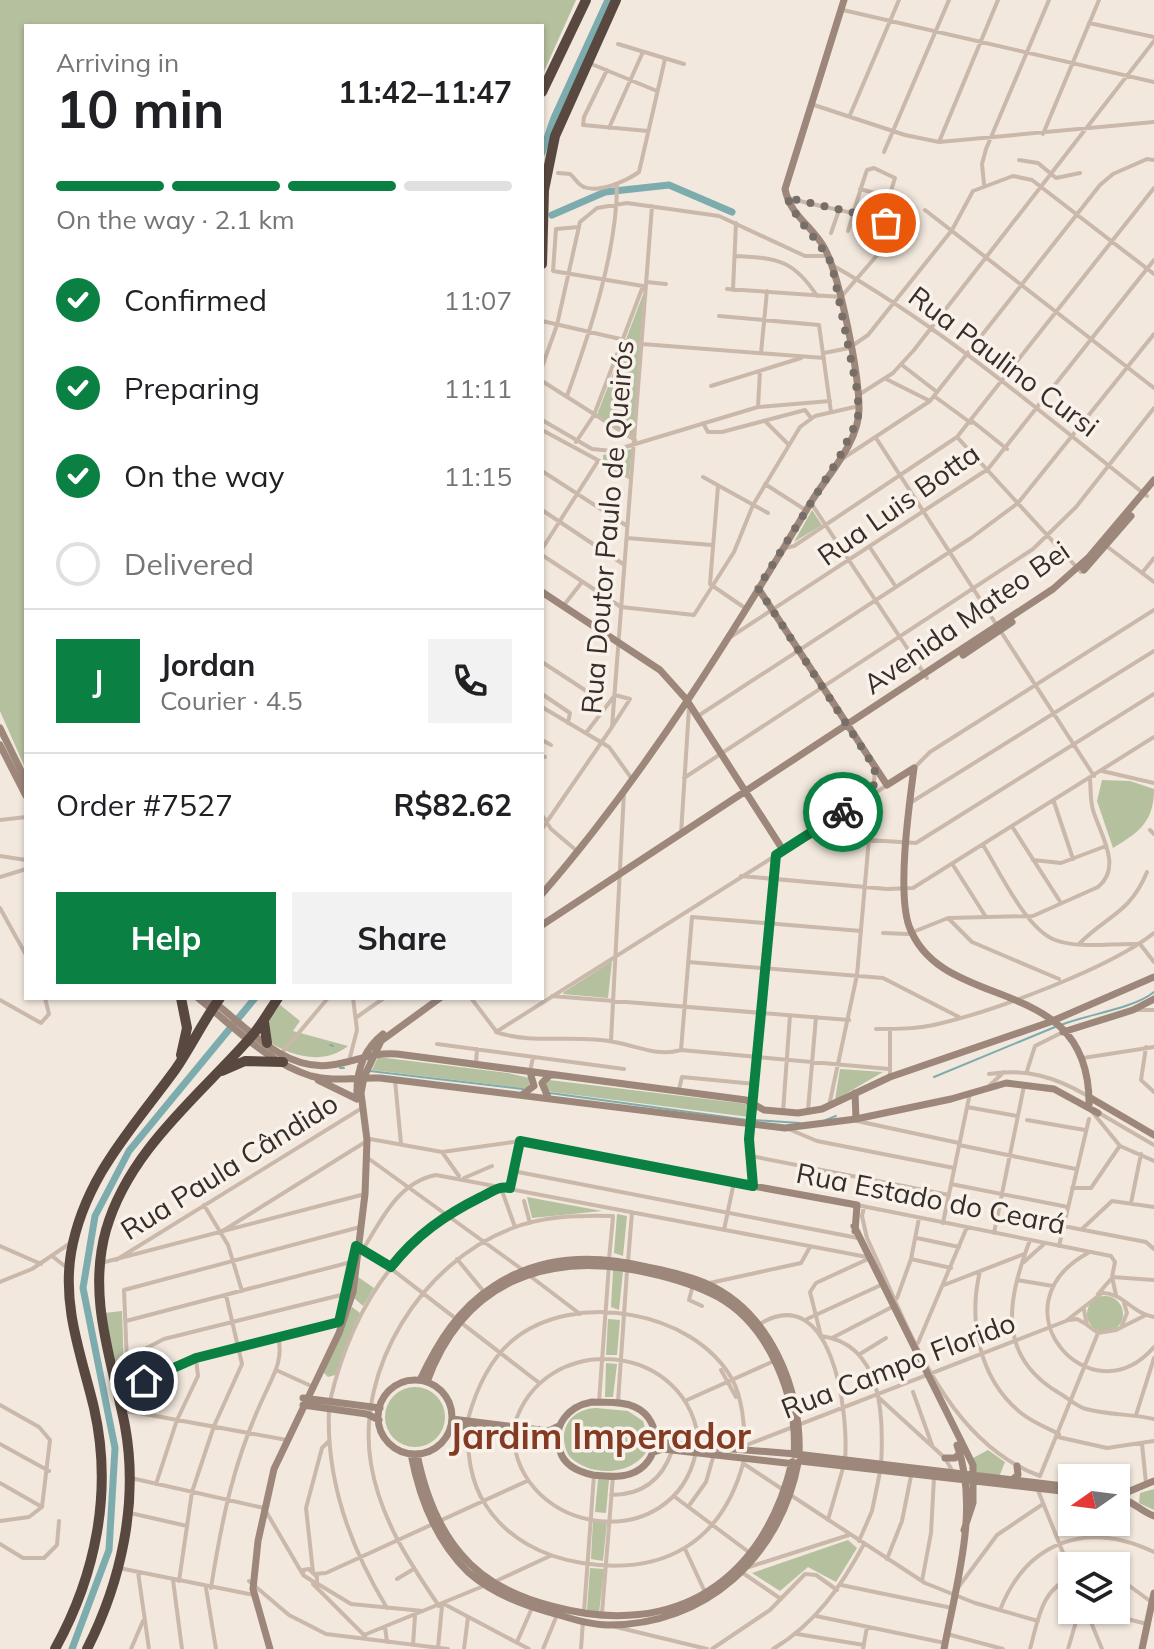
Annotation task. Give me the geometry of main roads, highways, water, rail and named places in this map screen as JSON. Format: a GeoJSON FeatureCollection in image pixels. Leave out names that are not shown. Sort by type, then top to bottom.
{"type":"FeatureCollection","features":[{"type":"Feature","properties":{"kind":"highway"},"geometry":{"type":"LineString","coordinates":[[544,88],[586,0]]}},
{"type":"Feature","properties":{"kind":"highway"},"geometry":{"type":"LineString","coordinates":[[547,265],[544,190],[549,156],[616,0]]}},
{"type":"Feature","properties":{"kind":"highway"},"geometry":{"type":"LineString","coordinates":[[178,1066],[187,1028],[181,1000]]}},
{"type":"Feature","properties":{"kind":"highway"},"geometry":{"type":"LineString","coordinates":[[87,1649],[118,1568],[128,1513],[125,1411],[102,1334],[99,1264],[106,1230],[125,1185],[161,1134],[252,1036],[277,1000]]}},
{"type":"Feature","properties":{"kind":"highway"},"geometry":{"type":"LineString","coordinates":[[55,1649],[75,1612],[89,1573],[97,1538],[102,1474],[101,1441],[70,1314],[74,1241],[89,1192],[103,1165],[178,1066],[214,1002]]}},
{"type":"Feature","properties":{"kind":"highway"},"geometry":{"type":"LineString","coordinates":[[266,1016],[263,1029],[267,1043]]}},
{"type":"Feature","properties":{"kind":"highway"},"geometry":{"type":"LineString","coordinates":[[210,1078],[245,1061],[282,1058]]}},
{"type":"Feature","properties":{"kind":"main road"},"geometry":{"type":"LineString","coordinates":[[544,892],[688,702],[839,458],[855,427],[858,395],[841,297],[832,265],[825,250],[797,217],[787,197],[785,182],[844,0]]}},
{"type":"Feature","properties":{"kind":"main road","name":"Avenida Mateo Bei"},"geometry":{"type":"LineString","coordinates":[[544,926],[999,628],[1080,570],[1105,544],[1154,480]]}},
{"type":"Feature","properties":{"kind":"main road","name":"Avenida Mateo Bei"},"geometry":{"type":"LineString","coordinates":[[1145,495],[1154,487]]}},
{"type":"Feature","properties":{"kind":"main road"},"geometry":{"type":"LineString","coordinates":[[758,588],[887,785],[914,768],[905,912],[923,952],[939,966],[1014,998],[1079,1046],[1089,1084],[1098,1103],[1094,1117],[1089,1107],[1089,1084]]}},
{"type":"Feature","properties":{"kind":"main road"},"geometry":{"type":"LineString","coordinates":[[544,593],[660,670],[688,702],[747,793],[780,853],[774,879],[753,1116]]}},
{"type":"Feature","properties":{"kind":"main road"},"geometry":{"type":"LineString","coordinates":[[0,728],[24,777]]}},
{"type":"Feature","properties":{"kind":"main road"},"geometry":{"type":"LineString","coordinates":[[0,745],[24,792]]}},
{"type":"Feature","properties":{"kind":"main road"},"geometry":{"type":"LineString","coordinates":[[906,774],[913,784]]}},
{"type":"Feature","properties":{"kind":"main road"},"geometry":{"type":"LineString","coordinates":[[1057,1027],[1154,977]]}},
{"type":"Feature","properties":{"kind":"main road"},"geometry":{"type":"LineString","coordinates":[[312,1076],[395,1080],[549,1098],[753,1116],[808,1112],[829,1106],[889,1073],[1057,1027],[1133,1010],[1154,999]]}},
{"type":"Feature","properties":{"kind":"main road"},"geometry":{"type":"LineString","coordinates":[[265,1647],[251,1582],[262,1508],[285,1440],[342,1322],[360,1247],[365,1156],[357,1099],[361,1078],[374,1041],[430,1000]]}},
{"type":"Feature","properties":{"kind":"main road"},"geometry":{"type":"LineString","coordinates":[[252,1036],[267,1043],[282,1058],[306,1065],[348,1062],[368,1054],[437,1000]]}},
{"type":"Feature","properties":{"kind":"main road"},"geometry":{"type":"LineString","coordinates":[[214,1002],[240,1027],[282,1058],[357,1099]]}},
{"type":"Feature","properties":{"kind":"main road"},"geometry":{"type":"LineString","coordinates":[[384,1039],[397,1054]]}},
{"type":"Feature","properties":{"kind":"main road"},"geometry":{"type":"LineString","coordinates":[[368,1054],[397,1054],[746,1100],[753,1116],[785,1128],[856,1119],[1006,1083],[1054,1089],[1089,1107]]}},
{"type":"Feature","properties":{"kind":"main road"},"geometry":{"type":"LineString","coordinates":[[312,1076],[323,1073],[320,1066]]}},
{"type":"Feature","properties":{"kind":"main road"},"geometry":{"type":"LineString","coordinates":[[523,1094],[534,1084],[530,1072]]}},
{"type":"Feature","properties":{"kind":"main road"},"geometry":{"type":"LineString","coordinates":[[549,1098],[542,1083],[551,1075]]}},
{"type":"Feature","properties":{"kind":"main road"},"geometry":{"type":"LineString","coordinates":[[360,1108],[361,1078]]}},
{"type":"Feature","properties":{"kind":"main road"},"geometry":{"type":"LineString","coordinates":[[855,1093],[856,1119]]}},
{"type":"Feature","properties":{"kind":"main road"},"geometry":{"type":"LineString","coordinates":[[1089,1097],[1154,1135]]}},
{"type":"Feature","properties":{"kind":"main road","name":"Rua Estado do Ceará"},"geometry":{"type":"LineString","coordinates":[[753,1116],[753,1186],[857,1205],[856,1234],[929,1375],[949,1424]]}},
{"type":"Feature","properties":{"kind":"main road"},"geometry":{"type":"LineString","coordinates":[[424,1381],[441,1338],[485,1293],[526,1273],[566,1259],[628,1265],[707,1288],[741,1307],[787,1375],[796,1427],[796,1459],[788,1493],[754,1556],[742,1570],[691,1607],[628,1627],[606,1625],[524,1599],[489,1584]]}},
{"type":"Feature","properties":{"kind":"main road"},"geometry":{"type":"LineString","coordinates":[[628,1265],[707,1288]]}},
{"type":"Feature","properties":{"kind":"main road"},"geometry":{"type":"LineString","coordinates":[[459,1320],[496,1291],[526,1273]]}},
{"type":"Feature","properties":{"kind":"main road"},"geometry":{"type":"LineString","coordinates":[[304,1402],[309,1385],[342,1322]]}},
{"type":"Feature","properties":{"kind":"main road"},"geometry":{"type":"LineString","coordinates":[[755,1327],[774,1361],[796,1427]]}},
{"type":"Feature","properties":{"kind":"main road"},"geometry":{"type":"LineString","coordinates":[[424,1381],[444,1394],[452,1423],[439,1445],[414,1454],[389,1443],[375,1413],[395,1386],[424,1381]]}},
{"type":"Feature","properties":{"kind":"main road"},"geometry":{"type":"LineString","coordinates":[[304,1402],[375,1413]]}},
{"type":"Feature","properties":{"kind":"main road"},"geometry":{"type":"LineString","coordinates":[[514,1430],[549,1431],[559,1426],[577,1406],[618,1403],[640,1410],[663,1443],[714,1454],[744,1455]]}},
{"type":"Feature","properties":{"kind":"main road"},"geometry":{"type":"LineString","coordinates":[[452,1423],[547,1436],[558,1445]]}},
{"type":"Feature","properties":{"kind":"main road"},"geometry":{"type":"LineString","coordinates":[[949,1424],[973,1465],[973,1503],[964,1530]]}},
{"type":"Feature","properties":{"kind":"main road"},"geometry":{"type":"LineString","coordinates":[[946,1642],[964,1530],[965,1478],[949,1424]]}},
{"type":"Feature","properties":{"kind":"main road"},"geometry":{"type":"LineString","coordinates":[[559,1426],[558,1445],[563,1458],[572,1467],[594,1475],[613,1476],[639,1470],[654,1452],[655,1435]]}},
{"type":"Feature","properties":{"kind":"main road"},"geometry":{"type":"LineString","coordinates":[[654,1452],[698,1450],[954,1474],[975,1480],[1058,1488]]}},
{"type":"Feature","properties":{"kind":"main road"},"geometry":{"type":"LineString","coordinates":[[947,1460],[960,1453]]}},
{"type":"Feature","properties":{"kind":"main road"},"geometry":{"type":"LineString","coordinates":[[414,1454],[437,1521],[460,1553],[489,1584],[532,1608],[557,1615],[628,1616],[666,1609],[705,1592],[742,1570]]}},
{"type":"Feature","properties":{"kind":"main road"},"geometry":{"type":"LineString","coordinates":[[963,1463],[973,1465]]}},
{"type":"Feature","properties":{"kind":"main road"},"geometry":{"type":"LineString","coordinates":[[1014,1481],[1020,1468]]}},
{"type":"Feature","properties":{"kind":"main road"},"geometry":{"type":"LineString","coordinates":[[880,1469],[911,1476],[965,1478]]}},
{"type":"Feature","properties":{"kind":"main road"},"geometry":{"type":"LineString","coordinates":[[975,1480],[1014,1481],[1041,1487]]}},
{"type":"Feature","properties":{"kind":"main road"},"geometry":{"type":"LineString","coordinates":[[1130,1491],[1150,1482]]}},
{"type":"Feature","properties":{"kind":"main road"},"geometry":{"type":"LineString","coordinates":[[1133,1505],[1135,1490]]}},
{"type":"Feature","properties":{"kind":"main road"},"geometry":{"type":"LineString","coordinates":[[964,1501],[973,1503]]}},
{"type":"Feature","properties":{"kind":"main road"},"geometry":{"type":"LineString","coordinates":[[1130,1503],[1154,1516]]}},
{"type":"Feature","properties":{"kind":"main road"},"geometry":{"type":"LineString","coordinates":[[1142,1649],[1151,1625],[1154,1593]]}},
{"type":"Feature","properties":{"kind":"main road"},"geometry":{"type":"LineString","coordinates":[[602,1616],[606,1625]]}},
{"type":"Feature","properties":{"kind":"waterway"},"geometry":{"type":"LineString","coordinates":[[544,147],[554,118],[608,0]]}},
{"type":"Feature","properties":{"kind":"waterway"},"geometry":{"type":"LineString","coordinates":[[552,215],[605,192],[669,185],[732,212]]}},
{"type":"Feature","properties":{"kind":"waterway"},"geometry":{"type":"LineString","coordinates":[[1061,1025],[1134,1003],[1154,992]]}},
{"type":"Feature","properties":{"kind":"waterway"},"geometry":{"type":"LineString","coordinates":[[72,1649],[109,1550],[115,1448],[83,1288],[95,1216],[129,1151],[253,1000]]}},
{"type":"Feature","properties":{"kind":"waterway"},"geometry":{"type":"LineString","coordinates":[[934,1077],[1055,1027]]}},
{"type":"Feature","properties":{"kind":"waterway"},"geometry":{"type":"LineString","coordinates":[[370,1071],[523,1089]]}},
{"type":"Feature","properties":{"kind":"waterway"},"geometry":{"type":"LineString","coordinates":[[550,1093],[748,1120]]}},
{"type":"Feature","properties":{"kind":"waterway"},"geometry":{"type":"LineString","coordinates":[[826,1120],[836,1116]]}},
{"type":"Feature","properties":{"kind":"waterway"},"geometry":{"type":"LineString","coordinates":[[754,1120],[800,1123]]}},
{"type":"Feature","properties":{"kind":"district","name":"Jardim Imperador"},"geometry":{"type":"Point","coordinates":[600,1435]}}]}
